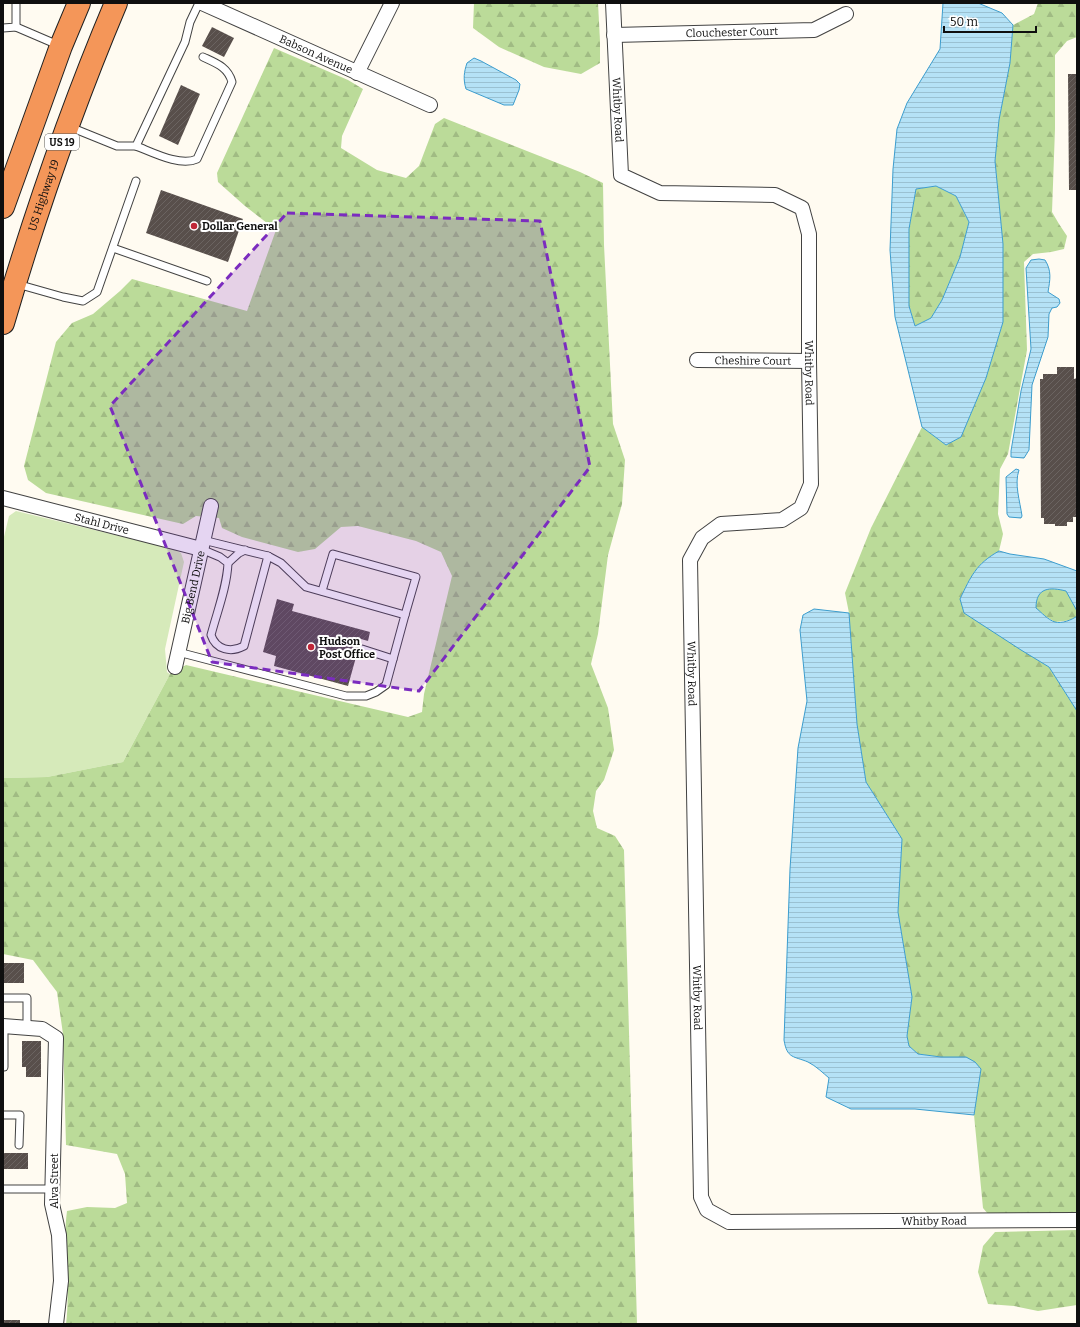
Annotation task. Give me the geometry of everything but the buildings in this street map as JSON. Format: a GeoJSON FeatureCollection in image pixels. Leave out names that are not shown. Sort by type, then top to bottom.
{"type":"FeatureCollection","features":[{"type":"Feature","properties":{"kind":"highway","name":"US 19"},"geometry":{"type":"LineString","coordinates":[[3,206],[61,46],[79,3]]}},
{"type":"Feature","properties":{"kind":"highway","name":"US Highway 19"},"geometry":{"type":"LineString","coordinates":[[3,323],[41,200],[99,44],[116,3]]}},
{"type":"Feature","properties":{"kind":"street","name":"Babson Avenue"},"geometry":{"type":"LineString","coordinates":[[202,3],[430,105]]}},
{"type":"Feature","properties":{"kind":"street"},"geometry":{"type":"LineString","coordinates":[[357,72],[392,3]]}},
{"type":"Feature","properties":{"kind":"street","name":"Whitby Road"},"geometry":{"type":"LineString","coordinates":[[613,3],[620,175],[660,193],[775,195],[802,208],[809,234],[811,484],[801,508],[782,520],[721,524],[702,538],[690,560],[701,1197],[707,1210],[729,1222],[1077,1220]]}},
{"type":"Feature","properties":{"kind":"street","name":"Clouchester Court"},"geometry":{"type":"LineString","coordinates":[[614,35],[814,30],[846,14]]}},
{"type":"Feature","properties":{"kind":"street","name":"Cheshire Court"},"geometry":{"type":"LineString","coordinates":[[697,360],[809,361]]}},
{"type":"Feature","properties":{"kind":"street","name":"Stahl Drive"},"geometry":{"type":"LineString","coordinates":[[3,498],[202,545]]}},
{"type":"Feature","properties":{"kind":"street","name":"Big Bend Drive"},"geometry":{"type":"LineString","coordinates":[[175,667],[210,506]]}},
{"type":"Feature","properties":{"kind":"street"},"geometry":{"type":"LineString","coordinates":[[3,1026],[27,1027]]}},
{"type":"Feature","properties":{"kind":"street","name":"Alva Street"},"geometry":{"type":"LineString","coordinates":[[27,1027],[42,1029],[56,1038],[52,1204],[59,1235],[61,1281],[56,1324]]}},
{"type":"Feature","properties":{"kind":"lane"},"geometry":{"type":"LineString","coordinates":[[16,3],[16,27]]}},
{"type":"Feature","properties":{"kind":"lane"},"geometry":{"type":"LineString","coordinates":[[136,146],[184,42],[190,22],[199,3]]}},
{"type":"Feature","properties":{"kind":"lane"},"geometry":{"type":"LineString","coordinates":[[3,28],[16,27],[61,46]]}},
{"type":"Feature","properties":{"kind":"lane"},"geometry":{"type":"LineString","coordinates":[[68,127],[117,146],[136,146],[182,162],[197,159],[232,82],[230,74],[222,66],[203,57]]}},
{"type":"Feature","properties":{"kind":"lane"},"geometry":{"type":"LineString","coordinates":[[15,284],[83,301],[97,292],[136,181]]}},
{"type":"Feature","properties":{"kind":"lane"},"geometry":{"type":"LineString","coordinates":[[113,248],[207,281]]}},
{"type":"Feature","properties":{"kind":"lane"},"geometry":{"type":"LineString","coordinates":[[202,545],[245,550],[268,556],[281,562],[306,587],[406,615]]}},
{"type":"Feature","properties":{"kind":"lane"},"geometry":{"type":"LineString","coordinates":[[202,545],[228,563]]}},
{"type":"Feature","properties":{"kind":"lane"},"geometry":{"type":"LineString","coordinates":[[245,550],[239,553],[228,563],[225,585],[211,635],[213,641],[220,648],[238,650],[244,646],[268,556]]}},
{"type":"Feature","properties":{"kind":"lane"},"geometry":{"type":"LineString","coordinates":[[178,652],[346,696],[360,697],[376,692],[386,685],[416,577],[333,554],[322,591]]}},
{"type":"Feature","properties":{"kind":"lane"},"geometry":{"type":"LineString","coordinates":[[362,650],[393,659]]}},
{"type":"Feature","properties":{"kind":"lane"},"geometry":{"type":"LineString","coordinates":[[3,998],[28,998],[27,1027]]}},
{"type":"Feature","properties":{"kind":"lane"},"geometry":{"type":"LineString","coordinates":[[3,1026],[4,1067]]}},
{"type":"Feature","properties":{"kind":"lane"},"geometry":{"type":"LineString","coordinates":[[3,1115],[20,1115],[19,1145]]}},
{"type":"Feature","properties":{"kind":"lane"},"geometry":{"type":"LineString","coordinates":[[3,1189],[53,1190]]}},
{"type":"Feature","properties":{"kind":"highlighted area"},"geometry":{"type":"Polygon","coordinates":[[[287,213],[540,221],[590,467],[419,691],[212,662],[110,406],[287,213]]]}},
{"type":"Feature","properties":{"kind":"green space"},"geometry":{"type":"Polygon","coordinates":[[[474,3],[598,3],[600,63],[581,74],[544,67],[499,47],[473,28],[474,3]]]}},
{"type":"Feature","properties":{"kind":"green space"},"geometry":{"type":"Polygon","coordinates":[[[1038,3],[1077,3],[1077,37],[1067,41],[1055,55],[1055,129],[1052,212],[1067,236],[1064,249],[1033,254],[1024,262],[1027,350],[1008,454],[1000,469],[998,514],[1003,534],[999,551],[979,566],[960,599],[995,633],[1049,667],[1077,711],[1077,1213],[988,1214],[983,1208],[974,1115],[981,1069],[966,1057],[941,1057],[918,1054],[909,1046],[907,1036],[912,997],[898,912],[902,839],[866,782],[857,724],[849,613],[845,593],[871,528],[922,427],[946,445],[961,437],[986,378],[1003,322],[1003,244],[995,161],[999,120],[1010,63],[1013,25],[1034,14],[1038,3]]]}},
{"type":"Feature","properties":{"kind":"green space"},"geometry":{"type":"Polygon","coordinates":[[[274,48],[348,80],[363,89],[342,136],[341,148],[377,170],[406,178],[419,166],[435,124],[444,118],[580,172],[603,183],[604,245],[613,424],[625,460],[622,504],[608,555],[598,634],[591,664],[608,708],[614,750],[604,780],[596,791],[593,811],[597,828],[615,836],[624,850],[637,1324],[66,1324],[68,1296],[65,1239],[67,1211],[87,1207],[115,1208],[127,1203],[125,1174],[117,1154],[66,1145],[63,1034],[57,992],[33,960],[3,954],[3,778],[47,777],[123,762],[170,674],[186,665],[408,717],[422,712],[424,694],[452,576],[441,552],[416,541],[358,526],[341,527],[315,549],[298,552],[242,537],[222,528],[219,518],[196,516],[183,524],[46,493],[28,480],[24,466],[56,342],[72,323],[93,314],[132,279],[247,311],[276,230],[245,206],[218,182],[217,173],[274,48]]]}},
{"type":"Feature","properties":{"kind":"green space"},"geometry":{"type":"Polygon","coordinates":[[[936,186],[956,196],[969,222],[960,257],[942,300],[931,318],[915,326],[909,306],[909,229],[916,189],[936,186]]]}},
{"type":"Feature","properties":{"kind":"green space"},"geometry":{"type":"Polygon","coordinates":[[[16,511],[173,549],[181,553],[184,562],[165,649],[167,672],[170,674],[123,762],[47,777],[3,778],[3,541],[9,516],[16,511]]]}},
{"type":"Feature","properties":{"kind":"green space"},"geometry":{"type":"Polygon","coordinates":[[[1053,588],[1066,591],[1072,600],[1077,616],[1072,620],[1055,622],[1036,608],[1038,596],[1045,590],[1053,588]]]}},
{"type":"Feature","properties":{"kind":"green space"},"geometry":{"type":"Polygon","coordinates":[[[1077,1230],[1077,1305],[1038,1311],[1014,1306],[988,1304],[978,1272],[983,1246],[995,1232],[1077,1230]]]}},
{"type":"Feature","properties":{"kind":"water"},"geometry":{"type":"Polygon","coordinates":[[[943,3],[978,3],[1002,13],[1013,25],[1010,63],[999,120],[995,161],[1003,244],[1003,322],[986,378],[961,437],[946,445],[922,427],[895,317],[890,250],[893,169],[897,129],[907,103],[940,49],[943,3]],[[936,186],[916,189],[909,229],[909,306],[915,326],[931,318],[942,300],[960,257],[969,222],[956,196],[936,186]]]}},
{"type":"Feature","properties":{"kind":"water"},"geometry":{"type":"Polygon","coordinates":[[[474,58],[516,80],[520,84],[513,105],[504,105],[466,89],[464,79],[465,69],[467,63],[474,58]]]}},
{"type":"Feature","properties":{"kind":"water"},"geometry":{"type":"Polygon","coordinates":[[[1031,260],[1045,260],[1049,268],[1050,280],[1048,292],[1059,299],[1060,303],[1057,307],[1052,308],[1049,314],[1048,337],[1032,385],[1029,450],[1024,458],[1011,457],[1021,391],[1031,349],[1026,268],[1031,260]]]}},
{"type":"Feature","properties":{"kind":"water"},"geometry":{"type":"Polygon","coordinates":[[[1016,469],[1019,470],[1017,487],[1022,516],[1021,518],[1009,517],[1007,514],[1006,477],[1016,469]]]}},
{"type":"Feature","properties":{"kind":"water"},"geometry":{"type":"Polygon","coordinates":[[[999,551],[1044,559],[1077,571],[1077,611],[1066,591],[1055,589],[1049,589],[1041,592],[1038,596],[1036,608],[1047,618],[1055,622],[1066,621],[1077,616],[1077,711],[1049,667],[964,613],[960,599],[971,577],[979,566],[999,551]]]}},
{"type":"Feature","properties":{"kind":"water"},"geometry":{"type":"Polygon","coordinates":[[[814,609],[849,613],[857,724],[866,782],[902,839],[898,912],[912,997],[907,1036],[909,1046],[918,1054],[941,1057],[966,1057],[975,1062],[981,1069],[974,1115],[915,1109],[851,1109],[826,1097],[829,1078],[808,1062],[789,1054],[785,1046],[790,869],[798,748],[807,701],[800,630],[803,615],[814,609]]]}},
{"type":"Feature","properties":{"kind":"place","name":"Dollar General"},"geometry":{"type":"Point","coordinates":[194,226]}},
{"type":"Feature","properties":{"kind":"place","name":"Hudson Post Office"},"geometry":{"type":"Point","coordinates":[311,647]}}]}
